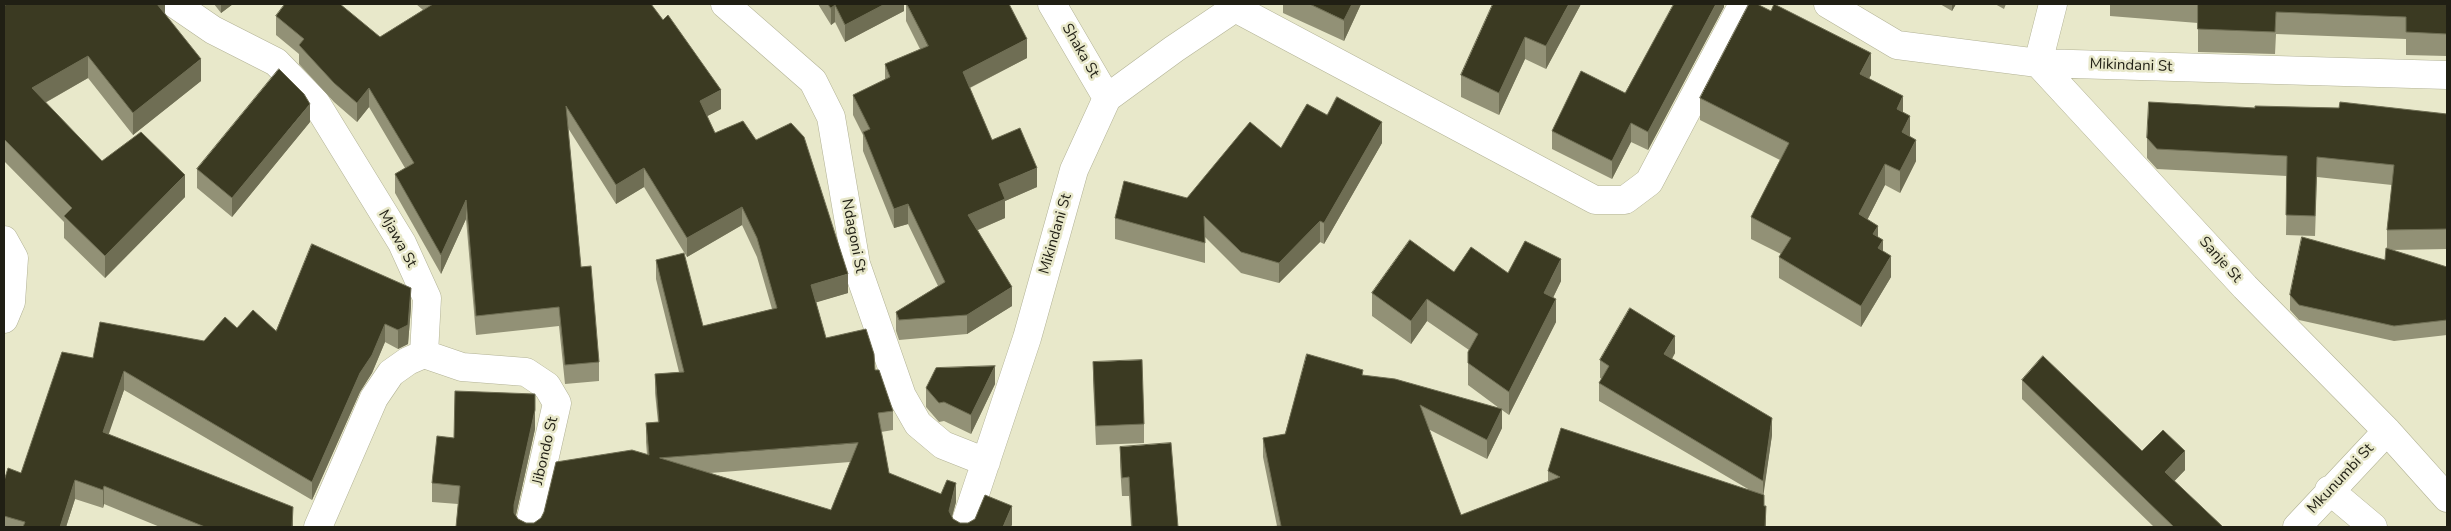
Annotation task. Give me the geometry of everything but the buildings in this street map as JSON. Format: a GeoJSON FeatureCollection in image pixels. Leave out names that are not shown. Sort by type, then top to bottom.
{"type":"FeatureCollection","features":[{"type":"Feature","properties":{"kind":"street","name":"Mjawa St"},"geometry":{"type":"LineString","coordinates":[[175,4],[213,30],[276,62],[316,103],[402,243],[427,298],[424,354]]}},
{"type":"Feature","properties":{"kind":"street","name":"Ndagoni St"},"geometry":{"type":"LineString","coordinates":[[725,4],[813,81],[831,118],[856,264],[902,396],[918,424],[943,445],[986,462]]}},
{"type":"Feature","properties":{"kind":"street","name":"Shaka St"},"geometry":{"type":"LineString","coordinates":[[1052,4],[1107,98]]}},
{"type":"Feature","properties":{"kind":"street"},"geometry":{"type":"LineString","coordinates":[[1237,6],[1595,200],[1625,200],[1649,182],[1743,4]]}},
{"type":"Feature","properties":{"kind":"street","name":"Mikindani St"},"geometry":{"type":"LineString","coordinates":[[1828,4],[1898,45],[2038,63],[2447,75]]}},
{"type":"Feature","properties":{"kind":"street"},"geometry":{"type":"LineString","coordinates":[[2038,63],[2053,4]]}},
{"type":"Feature","properties":{"kind":"street","name":"Mikindani St"},"geometry":{"type":"LineString","coordinates":[[964,527],[1027,338],[1074,170],[1107,98],[1237,6]]}},
{"type":"Feature","properties":{"kind":"street","name":"Sanje St"},"geometry":{"type":"LineString","coordinates":[[2038,63],[2245,287],[2387,431],[2447,498]]}},
{"type":"Feature","properties":{"kind":"street"},"geometry":{"type":"LineString","coordinates":[[4,240],[14,258],[11,302],[4,319]]}},
{"type":"Feature","properties":{"kind":"street"},"geometry":{"type":"LineString","coordinates":[[318,527],[374,398],[391,373],[408,361],[424,354]]}},
{"type":"Feature","properties":{"kind":"street","name":"Jibondo St"},"geometry":{"type":"LineString","coordinates":[[424,354],[462,367],[526,372],[547,386],[557,403],[529,527]]}},
{"type":"Feature","properties":{"kind":"street","name":"Mkunumbi St"},"geometry":{"type":"LineString","coordinates":[[2296,527],[2329,490],[2387,431]]}},
{"type":"Feature","properties":{"kind":"street"},"geometry":{"type":"LineString","coordinates":[[2329,490],[2373,527]]}}]}
